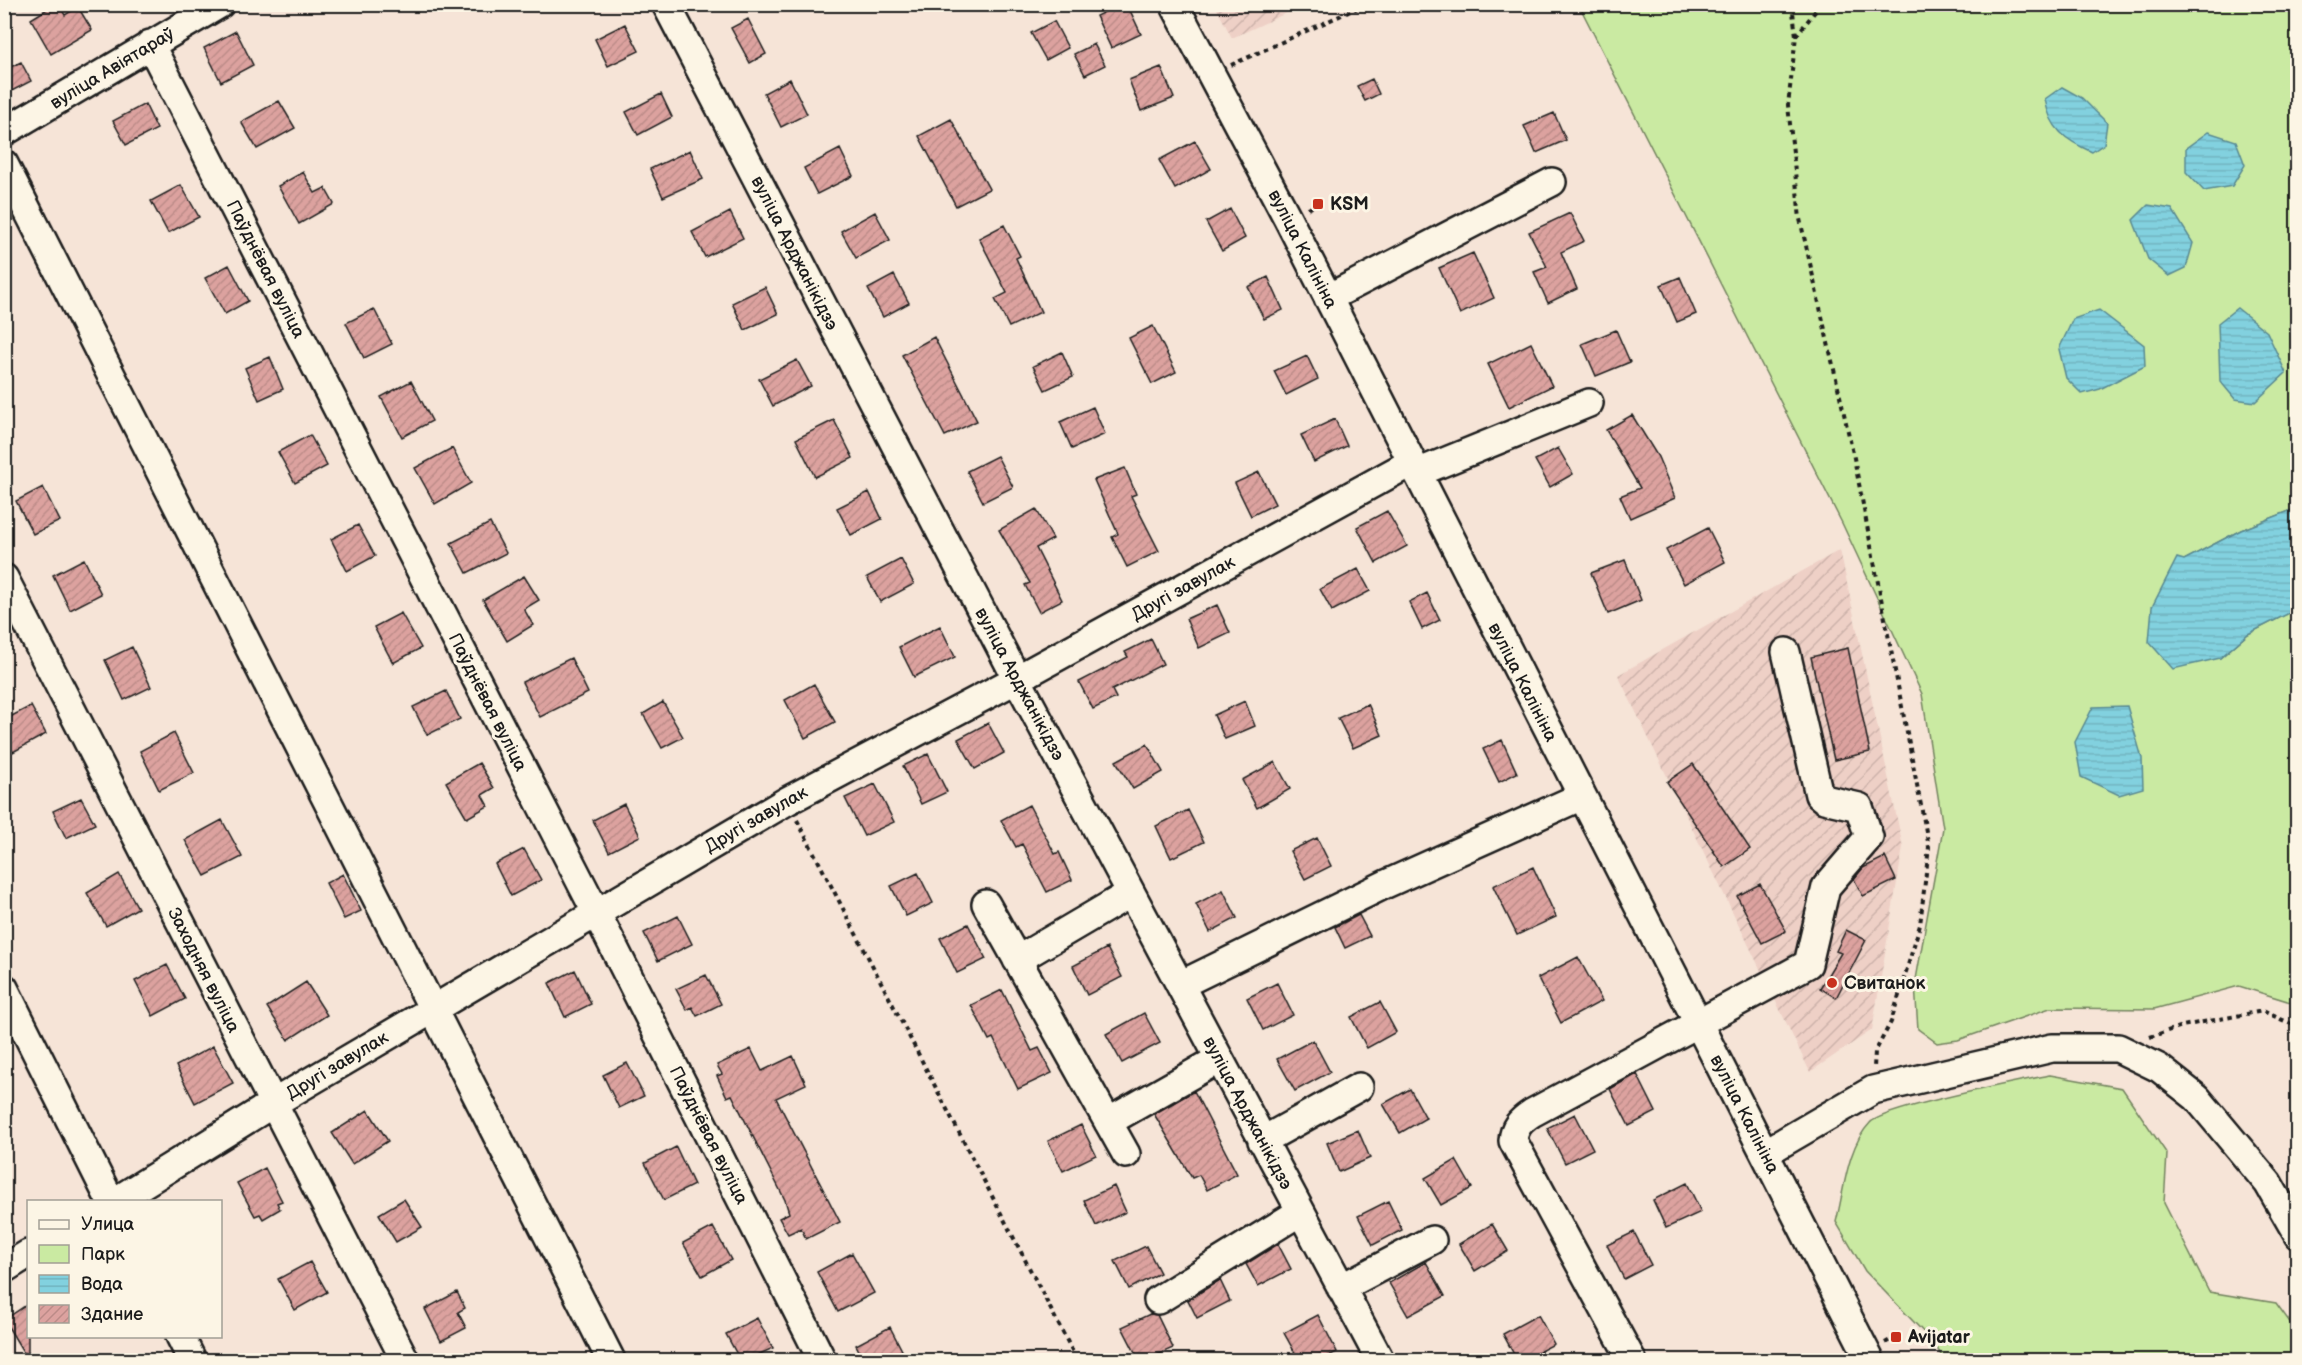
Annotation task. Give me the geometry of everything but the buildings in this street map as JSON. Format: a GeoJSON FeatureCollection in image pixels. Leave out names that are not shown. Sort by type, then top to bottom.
{"type":"FeatureCollection","features":[{"type":"Feature","properties":{"kind":"street","name":"вуліца Авіятараў"},"geometry":{"type":"LineString","coordinates":[[4,132],[220,4]]}},
{"type":"Feature","properties":{"kind":"street","name":"вуліца Арджанікідзэ"},"geometry":{"type":"LineString","coordinates":[[666,4],[1017,679],[1380,1360]]}},
{"type":"Feature","properties":{"kind":"street","name":"вуліца Калініна"},"geometry":{"type":"LineString","coordinates":[[1174,4],[1328,298],[1870,1360]]}},
{"type":"Feature","properties":{"kind":"street","name":"Паўднёвая вуліца"},"geometry":{"type":"LineString","coordinates":[[150,44],[596,912],[822,1360]]}},
{"type":"Feature","properties":{"kind":"street"},"geometry":{"type":"LineString","coordinates":[[4,164],[611,1360]]}},
{"type":"Feature","properties":{"kind":"street"},"geometry":{"type":"LineString","coordinates":[[1328,298],[1552,182]]}},
{"type":"Feature","properties":{"kind":"street","name":"Другі завулак"},"geometry":{"type":"LineString","coordinates":[[116,1200],[431,1009],[787,801],[1414,468],[1589,403]]}},
{"type":"Feature","properties":{"kind":"street","name":"Заходняя вуліца"},"geometry":{"type":"LineString","coordinates":[[4,578],[405,1360]]}},
{"type":"Feature","properties":{"kind":"street"},"geometry":{"type":"LineString","coordinates":[[1632,1360],[1513,1141],[1514,1131],[1520,1122],[1532,1113],[1808,964],[1826,887],[1869,837],[1859,807],[1824,799],[1819,795],[1786,652]]}},
{"type":"Feature","properties":{"kind":"street"},"geometry":{"type":"LineString","coordinates":[[1180,986],[1386,884],[1582,796]]}},
{"type":"Feature","properties":{"kind":"street"},"geometry":{"type":"LineString","coordinates":[[1017,960],[1131,893]]}},
{"type":"Feature","properties":{"kind":"street"},"geometry":{"type":"LineString","coordinates":[[986,904],[1126,1154]]}},
{"type":"Feature","properties":{"kind":"street"},"geometry":{"type":"LineString","coordinates":[[4,988],[112,1200]]}},
{"type":"Feature","properties":{"kind":"street"},"geometry":{"type":"LineString","coordinates":[[1765,1152],[1873,1090],[2052,1048],[2118,1048],[2159,1068],[2197,1098],[2268,1183],[2298,1235]]}},
{"type":"Feature","properties":{"kind":"street"},"geometry":{"type":"LineString","coordinates":[[1108,1122],[1219,1059]]}},
{"type":"Feature","properties":{"kind":"street"},"geometry":{"type":"LineString","coordinates":[[1263,1141],[1359,1088]]}},
{"type":"Feature","properties":{"kind":"street"},"geometry":{"type":"LineString","coordinates":[[1158,1300],[1300,1212]]}},
{"type":"Feature","properties":{"kind":"street"},"geometry":{"type":"LineString","coordinates":[[1341,1288],[1432,1240]]}},
{"type":"Feature","properties":{"kind":"street"},"geometry":{"type":"LineString","coordinates":[[4,1269],[27,1255]]}},
{"type":"Feature","properties":{"kind":"street"},"geometry":{"type":"LineString","coordinates":[[181,1338],[192,1360]]}},
{"type":"Feature","properties":{"kind":"path"},"geometry":{"type":"LineString","coordinates":[[1211,74],[1366,4]]}},
{"type":"Feature","properties":{"kind":"path"},"geometry":{"type":"LineString","coordinates":[[1792,4],[1796,36],[1788,105],[1800,219],[1854,458],[1929,847],[1920,926],[1891,1022],[1875,1052],[1873,1090]]}},
{"type":"Feature","properties":{"kind":"path"},"geometry":{"type":"LineString","coordinates":[[1796,36],[1821,4]]}},
{"type":"Feature","properties":{"kind":"path"},"geometry":{"type":"LineString","coordinates":[[787,801],[1077,1360]]}},
{"type":"Feature","properties":{"kind":"path"},"geometry":{"type":"LineString","coordinates":[[2118,1048],[2182,1026],[2263,1011],[2298,1027]]}},
{"type":"Feature","properties":{"kind":"shaded area"},"geometry":{"type":"Polygon","coordinates":[[[1215,5],[1304,5],[1232,38],[1215,5]]]}},
{"type":"Feature","properties":{"kind":"shaded area"},"geometry":{"type":"Polygon","coordinates":[[[1840,550],[1903,847],[1872,1030],[1810,1072],[1618,675],[1840,550]]]}},
{"type":"Feature","properties":{"kind":"green space"},"geometry":{"type":"Polygon","coordinates":[[[1579,5],[2297,5],[2297,508],[2241,530],[2184,560],[2220,658],[2248,634],[2297,609],[2297,634],[2290,654],[2298,685],[2297,1004],[2239,986],[2154,1009],[2050,1008],[1958,1040],[1937,1043],[1918,1029],[1915,985],[1943,828],[1922,694],[1842,523],[1579,5]]]}},
{"type":"Feature","properties":{"kind":"green space"},"geometry":{"type":"Polygon","coordinates":[[[2050,1075],[2122,1088],[2167,1154],[2164,1203],[2209,1292],[2276,1303],[2297,1332],[2297,1360],[1944,1360],[1934,1343],[1865,1271],[1836,1222],[1851,1157],[1862,1133],[1870,1123],[1926,1102],[2050,1075]]]}},
{"type":"Feature","properties":{"kind":"water"},"geometry":{"type":"Polygon","coordinates":[[[2062,87],[2082,98],[2107,123],[2104,144],[2092,152],[2067,138],[2055,126],[2051,118],[2045,99],[2062,87]]]}},
{"type":"Feature","properties":{"kind":"water"},"geometry":{"type":"Polygon","coordinates":[[[2208,132],[2236,141],[2245,165],[2232,186],[2204,191],[2186,172],[2186,148],[2208,132]]]}},
{"type":"Feature","properties":{"kind":"water"},"geometry":{"type":"Polygon","coordinates":[[[2148,205],[2172,209],[2193,243],[2186,268],[2169,276],[2148,259],[2133,220],[2148,205]]]}},
{"type":"Feature","properties":{"kind":"water"},"geometry":{"type":"Polygon","coordinates":[[[2237,308],[2267,332],[2286,373],[2255,402],[2235,399],[2220,381],[2218,323],[2237,308]]]}},
{"type":"Feature","properties":{"kind":"water"},"geometry":{"type":"Polygon","coordinates":[[[2099,310],[2144,345],[2145,366],[2100,389],[2082,394],[2066,378],[2059,349],[2073,319],[2099,310]]]}},
{"type":"Feature","properties":{"kind":"water"},"geometry":{"type":"Polygon","coordinates":[[[2297,508],[2297,609],[2248,634],[2220,658],[2173,669],[2149,642],[2152,607],[2177,558],[2184,560],[2241,530],[2297,508]]]}},
{"type":"Feature","properties":{"kind":"water"},"geometry":{"type":"Polygon","coordinates":[[[2127,706],[2142,758],[2143,788],[2119,795],[2081,777],[2075,742],[2093,707],[2127,706]]]}},
{"type":"Feature","properties":{"kind":"place","name":"KSM"},"geometry":{"type":"Point","coordinates":[1318,204]}},
{"type":"Feature","properties":{"kind":"place","name":"Свитанок"},"geometry":{"type":"Point","coordinates":[1832,983]}},
{"type":"Feature","properties":{"kind":"place","name":"Avijatar"},"geometry":{"type":"Point","coordinates":[1896,1337]}}]}
